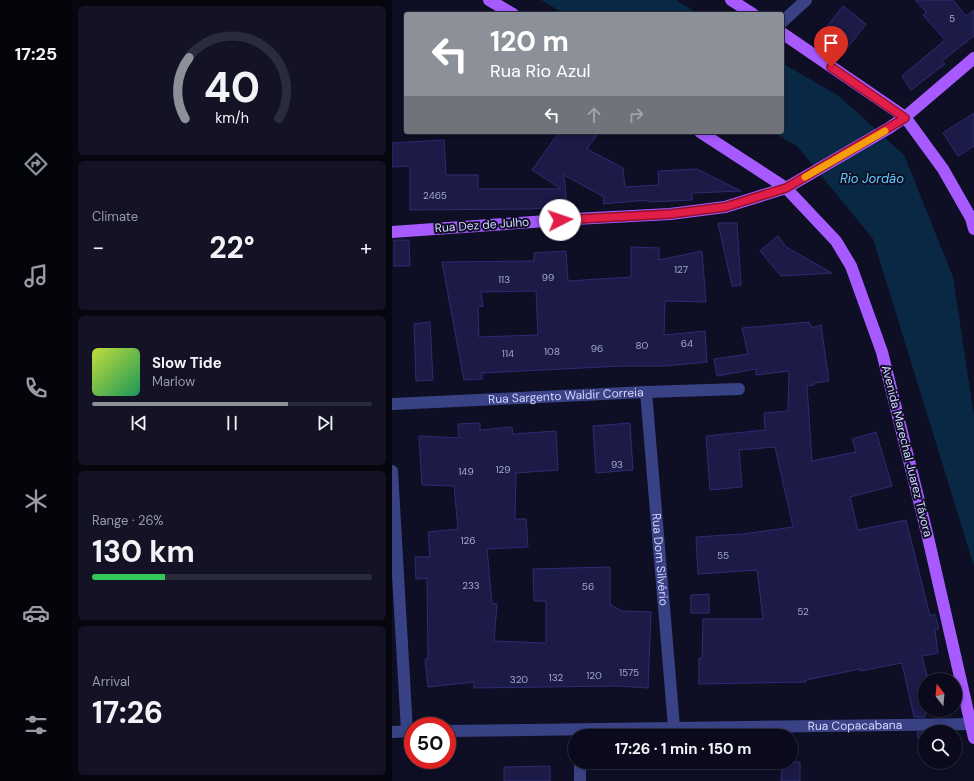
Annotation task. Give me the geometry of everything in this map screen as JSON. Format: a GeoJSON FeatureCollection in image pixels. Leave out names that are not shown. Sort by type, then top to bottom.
{"type":"FeatureCollection","features":[{"type":"Feature","properties":{"kind":"main road"},"geometry":{"type":"LineString","coordinates":[[489,0],[510,12]]}},
{"type":"Feature","properties":{"kind":"main road"},"geometry":{"type":"LineString","coordinates":[[731,0],[750,12]]}},
{"type":"Feature","properties":{"kind":"main road"},"geometry":{"type":"LineString","coordinates":[[784,34],[905,118],[943,169],[971,218],[974,229]]}},
{"type":"Feature","properties":{"kind":"main road","name":"Rua Dez de Julho"},"geometry":{"type":"LineString","coordinates":[[392,232],[670,214],[725,207],[786,188],[889,128],[905,118],[974,58]]}},
{"type":"Feature","properties":{"kind":"main road","name":"Avenida Marechal Juarez Távora"},"geometry":{"type":"LineString","coordinates":[[703,134],[786,188],[836,241],[851,266],[882,352],[928,533],[973,725],[974,738]]}},
{"type":"Feature","properties":{"kind":"street"},"geometry":{"type":"LineString","coordinates":[[784,20],[806,0]]}},
{"type":"Feature","properties":{"kind":"street","name":"Rua Sargento Waldir Correia"},"geometry":{"type":"LineString","coordinates":[[392,404],[646,392],[739,390]]}},
{"type":"Feature","properties":{"kind":"street","name":"Rua Dom Silvério"},"geometry":{"type":"LineString","coordinates":[[646,392],[674,727]]}},
{"type":"Feature","properties":{"kind":"street"},"geometry":{"type":"LineString","coordinates":[[392,471],[409,717]]}},
{"type":"Feature","properties":{"kind":"street","name":"Rua Copacabana"},"geometry":{"type":"LineString","coordinates":[[643,729],[674,727],[973,725]]}},
{"type":"Feature","properties":{"kind":"street"},"geometry":{"type":"LineString","coordinates":[[392,732],[404,731]]}},
{"type":"Feature","properties":{"kind":"street","name":"Rua Copacabana"},"geometry":{"type":"LineString","coordinates":[[456,731],[568,733]]}},
{"type":"Feature","properties":{"kind":"street"},"geometry":{"type":"LineString","coordinates":[[580,769],[580,781]]}},
{"type":"Feature","properties":{"kind":"water"},"geometry":{"type":"Polygon","coordinates":[[[541,0],[676,0],[695,12],[562,12],[541,0]]]}},
{"type":"Feature","properties":{"kind":"water","name":"Rio Jordão"},"geometry":{"type":"Polygon","coordinates":[[[784,64],[839,96],[904,155],[953,277],[974,416],[974,566],[873,239],[797,146],[776,134],[784,134],[784,64]]]}},
{"type":"Feature","properties":{"kind":"building"},"geometry":{"type":"Polygon","coordinates":[[[915,0],[953,0],[966,16],[974,10],[974,36],[942,61],[945,64],[911,90],[902,76],[945,40],[923,15],[927,13],[915,0]]]}},
{"type":"Feature","properties":{"kind":"building"},"geometry":{"type":"Polygon","coordinates":[[[843,6],[866,24],[837,61],[814,43],[843,6]]]}},
{"type":"Feature","properties":{"kind":"building"},"geometry":{"type":"Polygon","coordinates":[[[974,113],[974,146],[958,156],[943,133],[974,113]]]}},
{"type":"Feature","properties":{"kind":"building"},"geometry":{"type":"Polygon","coordinates":[[[558,134],[598,134],[587,149],[623,168],[625,187],[659,185],[658,171],[697,169],[741,191],[692,193],[692,200],[648,202],[648,200],[603,204],[604,197],[564,175],[567,206],[530,209],[410,210],[410,166],[392,167],[392,143],[444,140],[446,175],[478,175],[478,189],[561,189],[532,170],[558,134]]]}},
{"type":"Feature","properties":{"kind":"building"},"geometry":{"type":"Polygon","coordinates":[[[718,223],[737,223],[741,285],[732,286],[718,223]]]}},
{"type":"Feature","properties":{"kind":"building"},"geometry":{"type":"Polygon","coordinates":[[[778,236],[786,247],[832,273],[781,276],[760,251],[778,236]]]}},
{"type":"Feature","properties":{"kind":"building"},"geometry":{"type":"Polygon","coordinates":[[[394,240],[409,240],[410,266],[394,266],[394,240]]]}},
{"type":"Feature","properties":{"kind":"building"},"geometry":{"type":"Polygon","coordinates":[[[631,247],[659,248],[659,260],[702,251],[706,302],[665,301],[664,335],[705,331],[707,362],[665,366],[622,366],[482,373],[482,379],[464,380],[442,262],[534,261],[534,253],[566,251],[568,281],[631,277],[631,247]],[[536,291],[481,292],[483,306],[478,307],[479,337],[538,335],[536,291]]]}},
{"type":"Feature","properties":{"kind":"building"},"geometry":{"type":"Polygon","coordinates":[[[430,322],[433,380],[416,381],[414,324],[430,322]]]}},
{"type":"Feature","properties":{"kind":"building"},"geometry":{"type":"Polygon","coordinates":[[[809,322],[812,328],[821,325],[829,381],[814,383],[814,385],[807,386],[812,461],[856,452],[852,439],[876,432],[892,486],[850,497],[858,530],[906,520],[930,616],[935,614],[939,629],[935,630],[938,653],[922,656],[926,673],[918,673],[918,717],[914,717],[902,663],[860,671],[860,669],[806,680],[806,682],[699,684],[699,658],[702,658],[703,619],[763,619],[757,570],[698,574],[696,537],[743,534],[793,527],[775,447],[739,450],[742,487],[710,490],[706,436],[765,430],[764,413],[788,411],[789,371],[756,375],[756,369],[717,376],[714,359],[748,354],[742,328],[809,322]]]}},
{"type":"Feature","properties":{"kind":"building"},"geometry":{"type":"Polygon","coordinates":[[[480,423],[480,430],[512,427],[513,434],[556,431],[558,470],[516,473],[515,519],[526,519],[528,547],[487,549],[492,603],[497,604],[494,641],[546,643],[546,601],[534,601],[533,569],[610,567],[610,604],[621,611],[651,612],[648,688],[618,686],[474,688],[474,682],[428,687],[425,659],[428,659],[427,578],[416,579],[415,557],[430,557],[428,532],[458,529],[454,486],[422,485],[419,436],[459,438],[458,424],[480,423]]]}},
{"type":"Feature","properties":{"kind":"building"},"geometry":{"type":"Polygon","coordinates":[[[630,423],[633,470],[596,473],[593,426],[630,423]]]}},
{"type":"Feature","properties":{"kind":"building"},"geometry":{"type":"Polygon","coordinates":[[[709,594],[709,613],[691,613],[691,595],[709,594]]]}},
{"type":"Feature","properties":{"kind":"building"},"geometry":{"type":"Polygon","coordinates":[[[798,762],[800,762],[800,781],[781,781],[782,769],[798,769],[798,762]]]}},
{"type":"Feature","properties":{"kind":"building"},"geometry":{"type":"Polygon","coordinates":[[[550,766],[550,781],[504,781],[504,767],[550,766]]]}},
{"type":"Feature","properties":{"kind":"slow traffic"},"geometry":{"type":"LineString","coordinates":[[805,177],[885,131]]}},
{"type":"Feature","properties":{"kind":"route"},"geometry":{"type":"LineString","coordinates":[[560,220],[670,214],[725,207],[786,188],[905,118],[831,67]]}}]}
